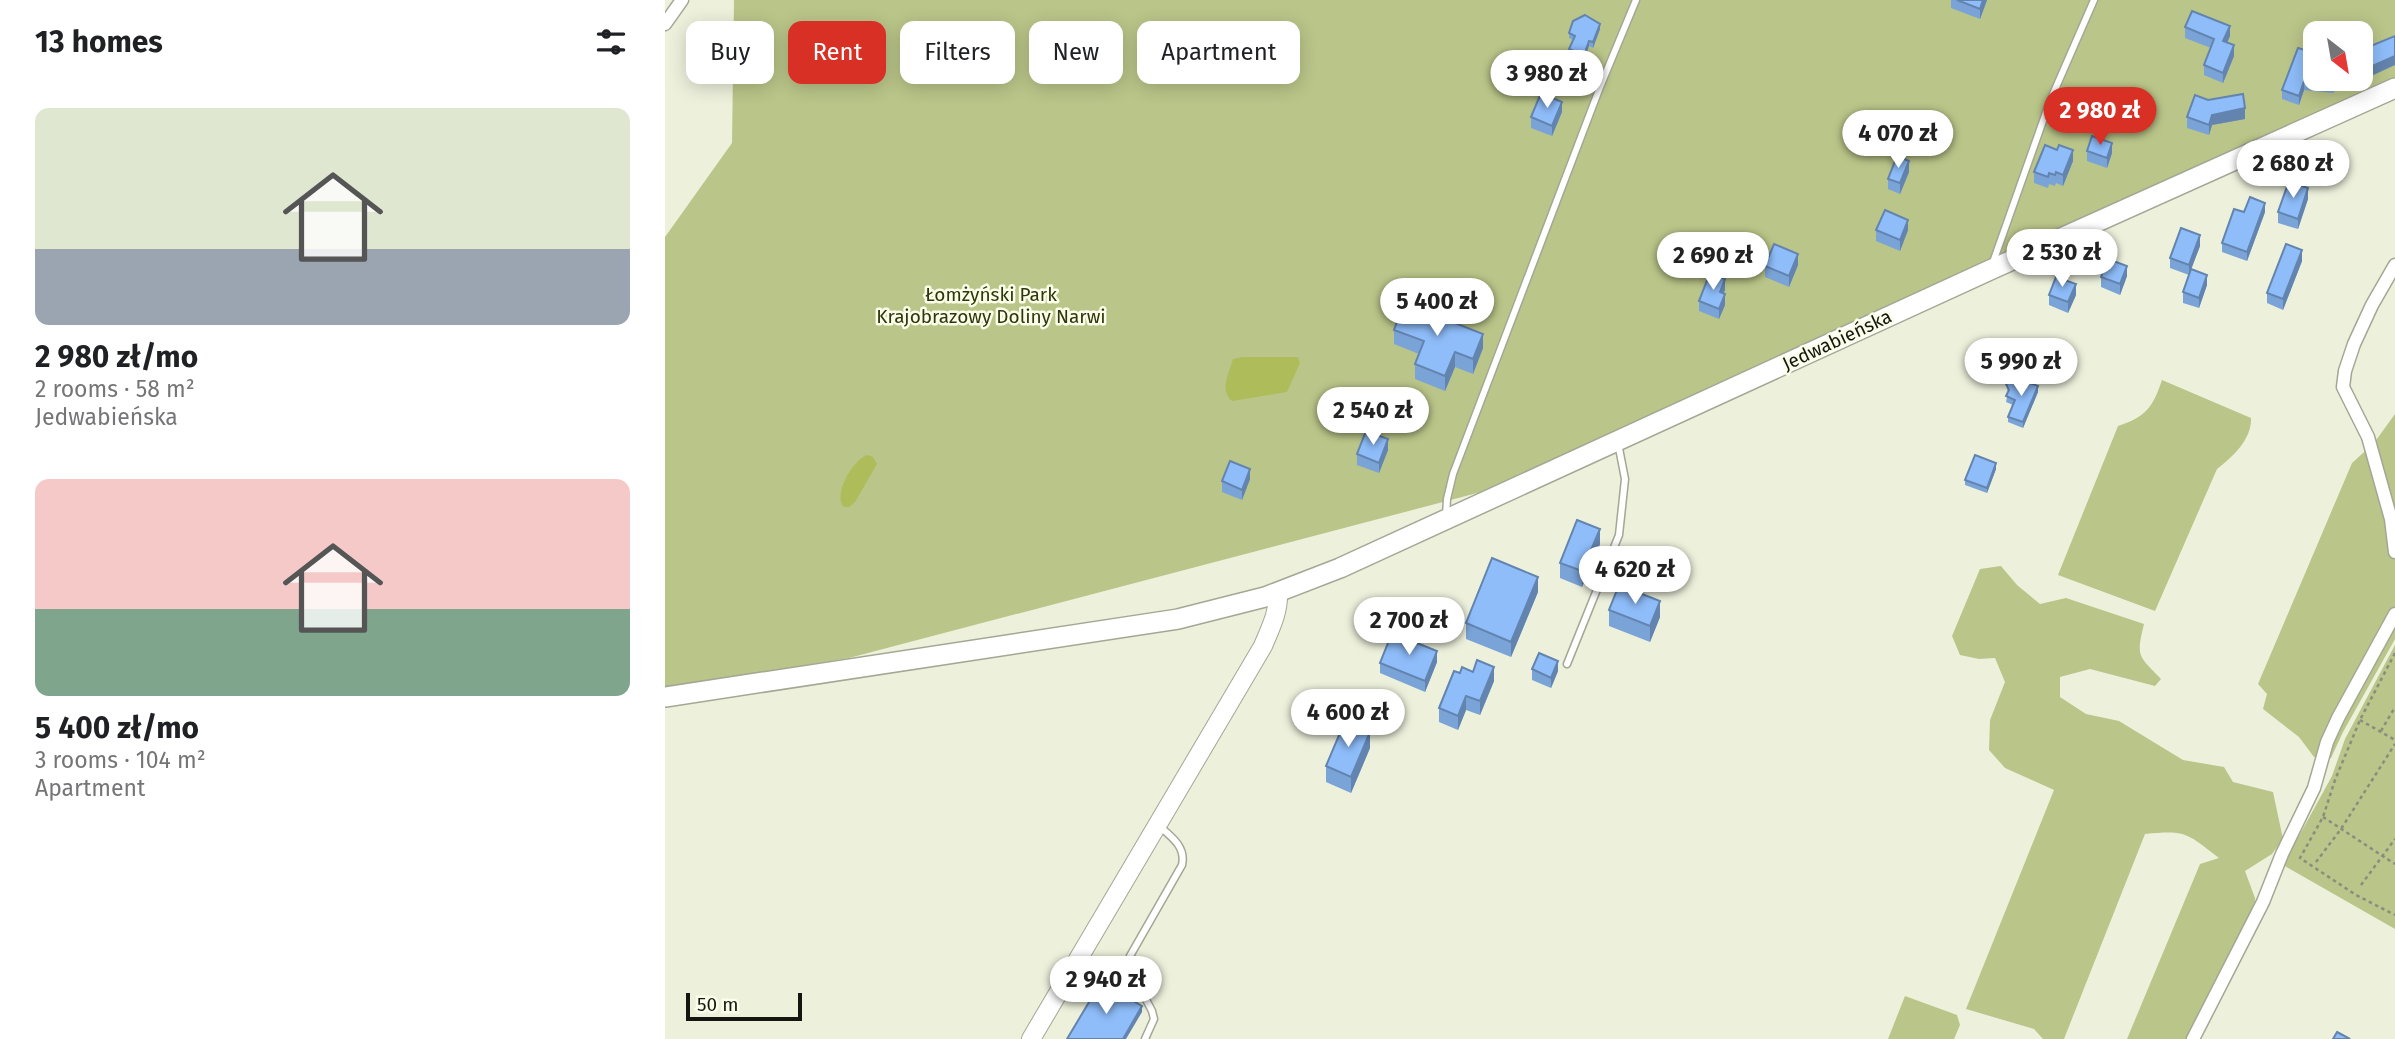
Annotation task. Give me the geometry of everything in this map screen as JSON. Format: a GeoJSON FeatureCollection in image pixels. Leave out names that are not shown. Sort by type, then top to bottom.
{"type":"FeatureCollection","features":[{"type":"Feature","properties":{"kind":"main road","name":"Jedwabieńska"},"geometry":{"type":"LineString","coordinates":[[665,697],[1158,623],[1231,607],[1278,593],[1340,568],[2395,88]]}},
{"type":"Feature","properties":{"kind":"main road"},"geometry":{"type":"LineString","coordinates":[[1031,1039],[1263,646],[1279,603],[1278,593]]}},
{"type":"Feature","properties":{"kind":"street"},"geometry":{"type":"LineString","coordinates":[[665,24],[682,0]]}},
{"type":"Feature","properties":{"kind":"street"},"geometry":{"type":"LineString","coordinates":[[2395,265],[2354,344],[2345,370],[2343,387],[2368,436],[2391,519],[2395,552]]}},
{"type":"Feature","properties":{"kind":"street"},"geometry":{"type":"LineString","coordinates":[[2193,1039],[2263,902],[2282,854],[2314,788],[2327,742],[2338,718],[2395,614]]}},
{"type":"Feature","properties":{"kind":"lane"},"geometry":{"type":"LineString","coordinates":[[1446,518],[1453,474],[1600,87],[1636,0]]}},
{"type":"Feature","properties":{"kind":"lane"},"geometry":{"type":"LineString","coordinates":[[1990,270],[2050,102],[2094,0]]}},
{"type":"Feature","properties":{"kind":"lane"},"geometry":{"type":"LineString","coordinates":[[1567,664],[1619,535],[1625,479],[1617,441]]}},
{"type":"Feature","properties":{"kind":"lane"},"geometry":{"type":"LineString","coordinates":[[1145,1039],[1154,1019],[1130,969],[1130,956],[1183,859],[1179,846],[1158,825]]}},
{"type":"Feature","properties":{"kind":"path"},"geometry":{"type":"LineString","coordinates":[[2395,653],[2360,720],[2323,817],[2300,859],[2355,895],[2395,915]]}},
{"type":"Feature","properties":{"kind":"path"},"geometry":{"type":"LineString","coordinates":[[2381,731],[2395,707]]}},
{"type":"Feature","properties":{"kind":"path"},"geometry":{"type":"LineString","coordinates":[[2316,862],[2341,829],[2395,742],[2360,720]]}},
{"type":"Feature","properties":{"kind":"path"},"geometry":{"type":"LineString","coordinates":[[2323,817],[2395,864]]}},
{"type":"Feature","properties":{"kind":"path"},"geometry":{"type":"LineString","coordinates":[[2361,885],[2395,839]]}},
{"type":"Feature","properties":{"kind":"green space","name":"Łomżyński Park Krajobrazowy Doliny Narwi"},"geometry":{"type":"Polygon","coordinates":[[[734,0],[2395,0],[2395,99],[2175,180],[1481,492],[849,658],[665,688],[665,237],[732,143],[733,84],[774,84],[774,21],[734,21],[734,0]]]}},
{"type":"Feature","properties":{"kind":"green space"},"geometry":{"type":"Polygon","coordinates":[[[2162,380],[2251,418],[2245,440],[2217,469],[2155,611],[2058,575],[2118,426],[2147,410],[2162,380]]]}},
{"type":"Feature","properties":{"kind":"green space"},"geometry":{"type":"Polygon","coordinates":[[[2395,414],[2395,639],[2331,758],[2314,757],[2299,737],[2263,709],[2267,694],[2258,684],[2352,463],[2374,443],[2395,414]]]}},
{"type":"Feature","properties":{"kind":"green space"},"geometry":{"type":"Polygon","coordinates":[[[2001,566],[2017,585],[2040,604],[2066,598],[2144,624],[2140,650],[2143,660],[2161,679],[2155,686],[2090,669],[2060,677],[2060,697],[2086,714],[2119,721],[2183,760],[2224,767],[2233,782],[2273,792],[2283,839],[2272,854],[2245,871],[2255,898],[2255,910],[2187,1039],[2127,1039],[2200,864],[2219,858],[2192,838],[2178,833],[2145,834],[2064,1039],[2043,1039],[2034,1029],[1966,1009],[2054,790],[2005,768],[1989,750],[1990,720],[2005,682],[1995,658],[1979,659],[1960,655],[1952,636],[1980,569],[2001,566]]]}},
{"type":"Feature","properties":{"kind":"green space"},"geometry":{"type":"Polygon","coordinates":[[[2395,645],[2395,929],[2283,865],[2332,776],[2345,739],[2395,645]]]}},
{"type":"Feature","properties":{"kind":"green space"},"geometry":{"type":"Polygon","coordinates":[[[1905,996],[1957,1015],[1960,1025],[1954,1039],[1888,1039],[1905,996]]]}},
{"type":"Feature","properties":{"kind":"shaded area"},"geometry":{"type":"Polygon","coordinates":[[[1298,357],[1300,363],[1287,392],[1232,401],[1226,391],[1226,381],[1233,359],[1298,357]]]}},
{"type":"Feature","properties":{"kind":"shaded area"},"geometry":{"type":"Polygon","coordinates":[[[867,455],[873,457],[877,464],[855,502],[844,507],[841,502],[842,487],[850,470],[867,455]]]}},
{"type":"Feature","properties":{"kind":"building"},"geometry":{"type":"Polygon","coordinates":[[[1957,0],[1983,0],[1980,9],[1957,0]]]}},
{"type":"Feature","properties":{"kind":"building"},"geometry":{"type":"Polygon","coordinates":[[[2192,11],[2230,26],[2223,41],[2234,45],[2223,73],[2204,65],[2214,39],[2185,27],[2192,11]]]}},
{"type":"Feature","properties":{"kind":"building"},"geometry":{"type":"Polygon","coordinates":[[[1585,15],[1600,24],[1584,55],[1569,49],[1575,36],[1569,33],[1573,21],[1585,15]]]}},
{"type":"Feature","properties":{"kind":"building"},"geometry":{"type":"Polygon","coordinates":[[[2395,36],[2395,56],[2373,66],[2373,45],[2395,36]]]}},
{"type":"Feature","properties":{"kind":"building"},"geometry":{"type":"Polygon","coordinates":[[[2298,48],[2303,49],[2303,84],[2299,96],[2282,90],[2298,48]]]}},
{"type":"Feature","properties":{"kind":"building"},"geometry":{"type":"Polygon","coordinates":[[[1541,93],[1562,102],[1552,126],[1531,117],[1541,93]]]}},
{"type":"Feature","properties":{"kind":"building"},"geometry":{"type":"Polygon","coordinates":[[[2243,94],[2245,108],[2212,115],[2209,125],[2187,117],[2195,95],[2208,100],[2243,94]]]}},
{"type":"Feature","properties":{"kind":"building"},"geometry":{"type":"Polygon","coordinates":[[[2092,136],[2112,143],[2107,158],[2087,151],[2092,136]]]}},
{"type":"Feature","properties":{"kind":"building"},"geometry":{"type":"Polygon","coordinates":[[[2045,145],[2057,150],[2059,145],[2073,150],[2063,175],[2056,172],[2055,175],[2049,173],[2048,177],[2034,172],[2045,145]]]}},
{"type":"Feature","properties":{"kind":"building"},"geometry":{"type":"Polygon","coordinates":[[[1897,156],[1909,161],[1900,183],[1888,179],[1897,156]]]}},
{"type":"Feature","properties":{"kind":"building"},"geometry":{"type":"Polygon","coordinates":[[[2289,181],[2308,188],[2298,219],[2278,212],[2289,181]]]}},
{"type":"Feature","properties":{"kind":"building"},"geometry":{"type":"Polygon","coordinates":[[[2250,197],[2265,203],[2247,252],[2222,243],[2234,209],[2244,212],[2250,197]]]}},
{"type":"Feature","properties":{"kind":"building"},"geometry":{"type":"Polygon","coordinates":[[[1885,210],[1908,220],[1900,240],[1876,230],[1885,210]]]}},
{"type":"Feature","properties":{"kind":"building"},"geometry":{"type":"Polygon","coordinates":[[[2181,228],[2200,235],[2189,265],[2170,258],[2181,228]]]}},
{"type":"Feature","properties":{"kind":"building"},"geometry":{"type":"Polygon","coordinates":[[[1774,244],[1798,254],[1789,276],[1765,266],[1774,244]]]}},
{"type":"Feature","properties":{"kind":"building"},"geometry":{"type":"Polygon","coordinates":[[[2286,244],[2302,250],[2283,299],[2267,293],[2286,244]]]}},
{"type":"Feature","properties":{"kind":"building"},"geometry":{"type":"Polygon","coordinates":[[[2108,259],[2127,266],[2120,284],[2101,277],[2108,259]]]}},
{"type":"Feature","properties":{"kind":"building"},"geometry":{"type":"Polygon","coordinates":[[[2191,269],[2207,275],[2199,298],[2183,292],[2191,269]]]}},
{"type":"Feature","properties":{"kind":"building"},"geometry":{"type":"Polygon","coordinates":[[[1710,273],[1725,279],[1720,292],[1725,294],[1719,309],[1699,301],[1710,273]]]}},
{"type":"Feature","properties":{"kind":"building"},"geometry":{"type":"Polygon","coordinates":[[[2056,277],[2076,284],[2068,302],[2049,295],[2056,277]]]}},
{"type":"Feature","properties":{"kind":"building"},"geometry":{"type":"Polygon","coordinates":[[[1404,303],[1483,334],[1473,359],[1455,352],[1445,376],[1415,364],[1424,341],[1394,330],[1404,303]]]}},
{"type":"Feature","properties":{"kind":"building"},"geometry":{"type":"Polygon","coordinates":[[[2014,377],[2038,386],[2023,422],[2008,417],[2015,400],[2006,396],[2009,390],[2006,384],[2014,377]]]}},
{"type":"Feature","properties":{"kind":"building"},"geometry":{"type":"Polygon","coordinates":[[[1366,431],[1388,439],[1379,463],[1357,454],[1366,431]]]}},
{"type":"Feature","properties":{"kind":"building"},"geometry":{"type":"Polygon","coordinates":[[[1975,455],[1996,463],[1987,488],[1965,480],[1975,455]]]}},
{"type":"Feature","properties":{"kind":"building"},"geometry":{"type":"Polygon","coordinates":[[[1230,461],[1250,469],[1242,490],[1222,481],[1230,461]]]}},
{"type":"Feature","properties":{"kind":"building"},"geometry":{"type":"Polygon","coordinates":[[[1577,520],[1600,529],[1582,571],[1560,563],[1577,520]]]}},
{"type":"Feature","properties":{"kind":"building"},"geometry":{"type":"Polygon","coordinates":[[[1492,558],[1538,577],[1511,642],[1466,623],[1492,558]]]}},
{"type":"Feature","properties":{"kind":"building"},"geometry":{"type":"Polygon","coordinates":[[[1619,585],[1660,601],[1650,626],[1609,610],[1619,585]]]}},
{"type":"Feature","properties":{"kind":"building"},"geometry":{"type":"Polygon","coordinates":[[[1392,633],[1437,651],[1425,681],[1380,663],[1392,633]]]}},
{"type":"Feature","properties":{"kind":"building"},"geometry":{"type":"Polygon","coordinates":[[[1539,653],[1558,661],[1551,678],[1532,669],[1539,653]]]}},
{"type":"Feature","properties":{"kind":"building"},"geometry":{"type":"Polygon","coordinates":[[[1477,660],[1494,667],[1480,701],[1466,696],[1458,716],[1439,708],[1454,671],[1460,673],[1462,667],[1473,672],[1477,660]]]}},
{"type":"Feature","properties":{"kind":"building"},"geometry":{"type":"Polygon","coordinates":[[[1345,721],[1370,732],[1351,777],[1326,766],[1345,721]]]}},
{"type":"Feature","properties":{"kind":"building"},"geometry":{"type":"Polygon","coordinates":[[[1101,982],[1142,1006],[1123,1039],[1067,1039],[1101,982]]]}},
{"type":"Feature","properties":{"kind":"building"},"geometry":{"type":"Polygon","coordinates":[[[2337,1032],[2350,1039],[2333,1039],[2337,1032]]]}}]}
